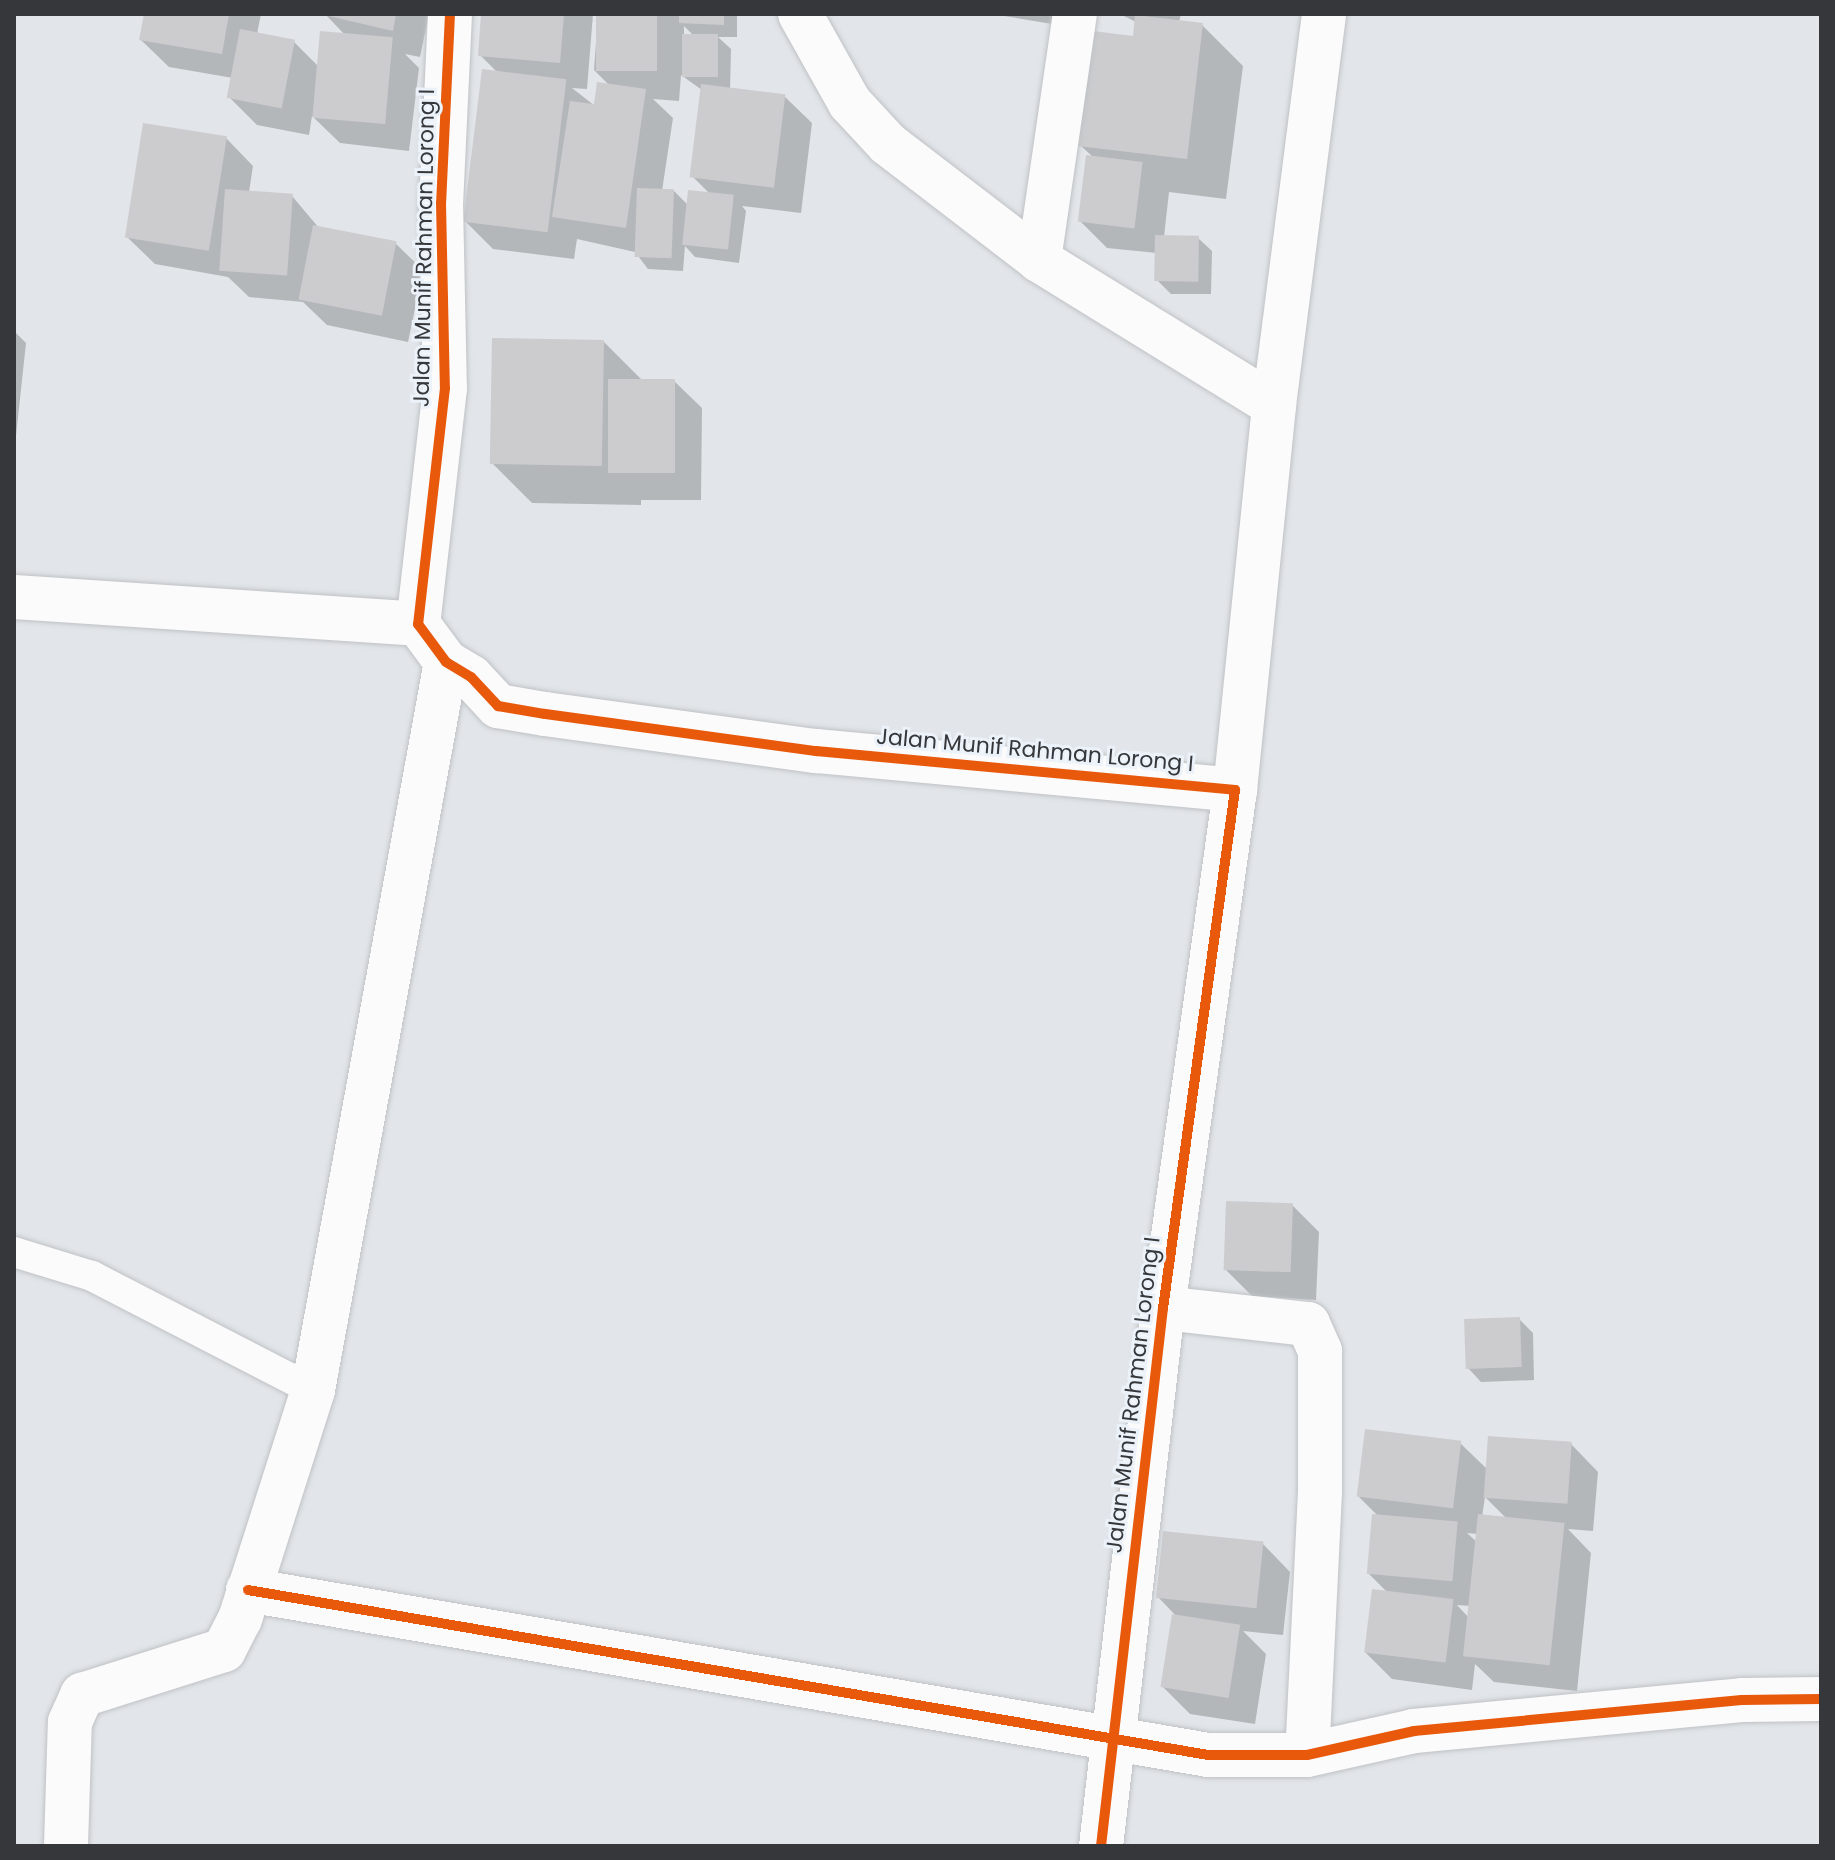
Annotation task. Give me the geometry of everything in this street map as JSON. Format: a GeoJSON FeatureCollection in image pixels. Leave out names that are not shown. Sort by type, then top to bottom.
{"type":"FeatureCollection","features":[{"type":"Feature","properties":{"kind":"street","name":"Jalan Munif Rahman Lorong I"},"geometry":{"type":"LineString","coordinates":[[450,14],[441,203],[445,388],[418,624],[446,662],[471,677],[498,706],[545,714],[816,751],[1235,790],[1163,1308],[1109,1739],[1101,1846]]}},
{"type":"Feature","properties":{"kind":"street"},"geometry":{"type":"LineString","coordinates":[[800,14],[850,103],[888,144],[1039,260],[1274,405]]}},
{"type":"Feature","properties":{"kind":"street"},"geometry":{"type":"LineString","coordinates":[[1039,260],[1075,14]]}},
{"type":"Feature","properties":{"kind":"street"},"geometry":{"type":"LineString","coordinates":[[1235,790],[1274,405],[1324,14]]}},
{"type":"Feature","properties":{"kind":"street"},"geometry":{"type":"LineString","coordinates":[[14,597],[418,624]]}},
{"type":"Feature","properties":{"kind":"street"},"geometry":{"type":"LineString","coordinates":[[66,1846],[70,1722],[82,1695],[224,1650],[248,1590],[313,1390],[446,662]]}},
{"type":"Feature","properties":{"kind":"street"},"geometry":{"type":"LineString","coordinates":[[1163,1308],[1308,1324],[1320,1351],[1320,1492],[1307,1755]]}},
{"type":"Feature","properties":{"kind":"street"},"geometry":{"type":"LineString","coordinates":[[248,1590],[1208,1755],[1307,1755],[1414,1731],[1742,1700],[1821,1699]]}},
{"type":"Feature","properties":{"kind":"lane"},"geometry":{"type":"LineString","coordinates":[[14,1252],[92,1276],[313,1390]]}},
{"type":"Feature","properties":{"kind":"building"},"geometry":{"type":"Polygon","coordinates":[[[144,14],[229,14],[222,54],[139,40],[144,14]]]}},
{"type":"Feature","properties":{"kind":"building"},"geometry":{"type":"Polygon","coordinates":[[[320,14],[396,14],[393,31],[320,14]]]}},
{"type":"Feature","properties":{"kind":"building"},"geometry":{"type":"Polygon","coordinates":[[[481,14],[564,14],[560,63],[478,56],[481,14]]]}},
{"type":"Feature","properties":{"kind":"building"},"geometry":{"type":"Polygon","coordinates":[[[596,14],[657,14],[657,71],[596,71],[596,14]]]}},
{"type":"Feature","properties":{"kind":"building"},"geometry":{"type":"Polygon","coordinates":[[[679,14],[724,14],[724,25],[679,23],[679,14]]]}},
{"type":"Feature","properties":{"kind":"building"},"geometry":{"type":"Polygon","coordinates":[[[1135,15],[1203,23],[1187,159],[1078,146],[1093,31],[1133,36],[1135,15]]]}},
{"type":"Feature","properties":{"kind":"building"},"geometry":{"type":"Polygon","coordinates":[[[240,29],[295,40],[282,108],[227,98],[240,29]]]}},
{"type":"Feature","properties":{"kind":"building"},"geometry":{"type":"Polygon","coordinates":[[[320,31],[393,37],[385,124],[312,118],[320,31]]]}},
{"type":"Feature","properties":{"kind":"building"},"geometry":{"type":"Polygon","coordinates":[[[682,34],[718,34],[718,77],[682,77],[682,34]]]}},
{"type":"Feature","properties":{"kind":"building"},"geometry":{"type":"Polygon","coordinates":[[[482,69],[566,79],[548,232],[463,222],[482,69]]]}},
{"type":"Feature","properties":{"kind":"building"},"geometry":{"type":"Polygon","coordinates":[[[597,82],[646,89],[626,228],[552,217],[570,101],[594,104],[597,82]]]}},
{"type":"Feature","properties":{"kind":"building"},"geometry":{"type":"Polygon","coordinates":[[[701,84],[785,94],[774,188],[690,177],[701,84]]]}},
{"type":"Feature","properties":{"kind":"building"},"geometry":{"type":"Polygon","coordinates":[[[143,123],[227,136],[209,251],[125,238],[143,123]]]}},
{"type":"Feature","properties":{"kind":"building"},"geometry":{"type":"Polygon","coordinates":[[[1086,155],[1143,162],[1134,228],[1078,222],[1086,155]]]}},
{"type":"Feature","properties":{"kind":"building"},"geometry":{"type":"Polygon","coordinates":[[[637,188],[674,189],[672,258],[635,257],[637,188]]]}},
{"type":"Feature","properties":{"kind":"building"},"geometry":{"type":"Polygon","coordinates":[[[225,189],[293,194],[287,276],[219,271],[225,189]]]}},
{"type":"Feature","properties":{"kind":"building"},"geometry":{"type":"Polygon","coordinates":[[[688,190],[734,195],[728,250],[682,245],[688,190]]]}},
{"type":"Feature","properties":{"kind":"building"},"geometry":{"type":"Polygon","coordinates":[[[313,225],[396,241],[382,316],[298,300],[313,225]]]}},
{"type":"Feature","properties":{"kind":"building"},"geometry":{"type":"Polygon","coordinates":[[[1155,235],[1199,236],[1198,282],[1154,281],[1155,235]]]}},
{"type":"Feature","properties":{"kind":"building"},"geometry":{"type":"Polygon","coordinates":[[[492,338],[604,340],[602,466],[490,464],[492,338]]]}},
{"type":"Feature","properties":{"kind":"building"},"geometry":{"type":"Polygon","coordinates":[[[608,379],[675,379],[675,473],[608,473],[608,379]]]}},
{"type":"Feature","properties":{"kind":"building"},"geometry":{"type":"Polygon","coordinates":[[[1226,1201],[1293,1203],[1291,1272],[1224,1270],[1226,1201]]]}},
{"type":"Feature","properties":{"kind":"building"},"geometry":{"type":"Polygon","coordinates":[[[1520,1317],[1522,1367],[1466,1369],[1464,1319],[1520,1317]]]}},
{"type":"Feature","properties":{"kind":"building"},"geometry":{"type":"Polygon","coordinates":[[[1365,1429],[1461,1441],[1453,1508],[1357,1496],[1365,1429]]]}},
{"type":"Feature","properties":{"kind":"building"},"geometry":{"type":"Polygon","coordinates":[[[1488,1436],[1572,1442],[1567,1504],[1484,1498],[1488,1436]]]}},
{"type":"Feature","properties":{"kind":"building"},"geometry":{"type":"Polygon","coordinates":[[[1372,1514],[1458,1521],[1452,1581],[1367,1574],[1372,1514]]]}},
{"type":"Feature","properties":{"kind":"building"},"geometry":{"type":"Polygon","coordinates":[[[1478,1514],[1565,1523],[1550,1665],[1463,1656],[1478,1514]]]}},
{"type":"Feature","properties":{"kind":"building"},"geometry":{"type":"Polygon","coordinates":[[[1163,1531],[1263,1542],[1256,1608],[1156,1598],[1163,1531]]]}},
{"type":"Feature","properties":{"kind":"building"},"geometry":{"type":"Polygon","coordinates":[[[1372,1589],[1453,1599],[1446,1663],[1364,1653],[1372,1589]]]}},
{"type":"Feature","properties":{"kind":"building"},"geometry":{"type":"Polygon","coordinates":[[[1172,1614],[1240,1625],[1229,1698],[1160,1687],[1172,1614]]]}},
{"type":"Feature","properties":{"kind":"cycle path"},"geometry":{"type":"LineString","coordinates":[[450,14],[441,203],[445,388],[418,624],[446,662],[471,677],[498,706],[545,714],[816,751],[1235,790],[1163,1308],[1101,1846]]}},
{"type":"Feature","properties":{"kind":"cycle path"},"geometry":{"type":"LineString","coordinates":[[248,1590],[1208,1755],[1307,1755],[1414,1731],[1742,1700],[1821,1699]]}}]}
